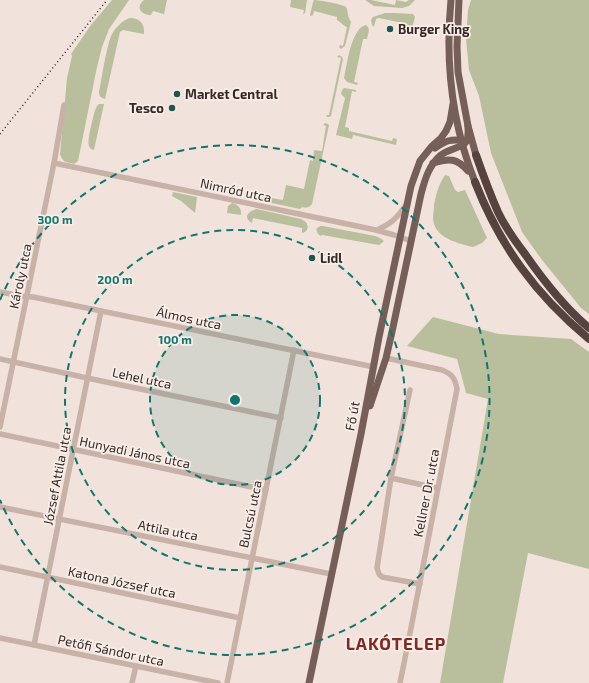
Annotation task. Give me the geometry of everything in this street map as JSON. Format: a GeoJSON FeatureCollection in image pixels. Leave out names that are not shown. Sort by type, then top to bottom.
{"type":"FeatureCollection","features":[{"type":"Feature","properties":{"kind":"highway"},"geometry":{"type":"LineString","coordinates":[[476,155],[499,214],[515,241],[551,288],[589,328]]}},
{"type":"Feature","properties":{"kind":"highway"},"geometry":{"type":"LineString","coordinates":[[475,182],[484,204],[499,232],[523,270],[557,310],[589,339]]}},
{"type":"Feature","properties":{"kind":"main road"},"geometry":{"type":"LineString","coordinates":[[451,0],[449,49],[453,104],[469,166],[475,182]]}},
{"type":"Feature","properties":{"kind":"main road"},"geometry":{"type":"LineString","coordinates":[[459,0],[457,46],[458,72],[468,126],[476,155]]}},
{"type":"Feature","properties":{"kind":"main road"},"geometry":{"type":"LineString","coordinates":[[424,156],[441,138],[446,130],[450,122],[453,104]]}},
{"type":"Feature","properties":{"kind":"main road"},"geometry":{"type":"LineString","coordinates":[[361,434],[386,358],[423,185],[429,168],[433,163],[442,154],[455,148],[463,142],[468,136],[468,126]]}},
{"type":"Feature","properties":{"kind":"main road"},"geometry":{"type":"LineString","coordinates":[[424,156],[446,141],[452,140],[463,142],[476,155]]}},
{"type":"Feature","properties":{"kind":"main road","name":"Fő út"},"geometry":{"type":"LineString","coordinates":[[309,683],[407,204],[411,186],[420,161],[424,156]]}},
{"type":"Feature","properties":{"kind":"main road"},"geometry":{"type":"LineString","coordinates":[[433,163],[448,159],[455,160],[463,165],[475,182]]}},
{"type":"Feature","properties":{"kind":"main road"},"geometry":{"type":"LineString","coordinates":[[379,336],[383,353],[386,358]]}},
{"type":"Feature","properties":{"kind":"street","name":"Károly utca"},"geometry":{"type":"LineString","coordinates":[[0,428],[54,163],[64,105]]}},
{"type":"Feature","properties":{"kind":"street","name":"Nimród utca"},"geometry":{"type":"LineString","coordinates":[[54,163],[376,230],[411,241]]}},
{"type":"Feature","properties":{"kind":"street"},"geometry":{"type":"LineString","coordinates":[[376,230],[394,221],[407,204]]}},
{"type":"Feature","properties":{"kind":"street","name":"Álmos utca"},"geometry":{"type":"LineString","coordinates":[[0,292],[33,297],[374,367]]}},
{"type":"Feature","properties":{"kind":"street","name":"József Attila utca"},"geometry":{"type":"LineString","coordinates":[[34,645],[101,311]]}},
{"type":"Feature","properties":{"kind":"street","name":"Bulcsú utca"},"geometry":{"type":"LineString","coordinates":[[227,683],[294,350]]}},
{"type":"Feature","properties":{"kind":"street","name":"Kellner Dr. utca"},"geometry":{"type":"LineString","coordinates":[[386,358],[442,370],[449,373],[456,382],[457,389],[400,683]]}},
{"type":"Feature","properties":{"kind":"street","name":"Lehel utca"},"geometry":{"type":"LineString","coordinates":[[0,359],[281,418]]}},
{"type":"Feature","properties":{"kind":"street"},"geometry":{"type":"LineString","coordinates":[[410,390],[391,478],[378,568],[379,574],[382,577],[420,584]]}},
{"type":"Feature","properties":{"kind":"street","name":"Hunyadi János utca"},"geometry":{"type":"LineString","coordinates":[[0,434],[266,490]]}},
{"type":"Feature","properties":{"kind":"street"},"geometry":{"type":"LineString","coordinates":[[391,478],[437,488]]}},
{"type":"Feature","properties":{"kind":"street","name":"Attila utca"},"geometry":{"type":"LineString","coordinates":[[0,507],[331,574]]}},
{"type":"Feature","properties":{"kind":"street","name":"Katona József utca"},"geometry":{"type":"LineString","coordinates":[[0,567],[240,618]]}},
{"type":"Feature","properties":{"kind":"street","name":"Petőfi Sándor utca"},"geometry":{"type":"LineString","coordinates":[[0,638],[218,683]]}},
{"type":"Feature","properties":{"kind":"street"},"geometry":{"type":"LineString","coordinates":[[132,683],[136,666]]}},
{"type":"Feature","properties":{"kind":"green space"},"geometry":{"type":"Polygon","coordinates":[[[112,0],[129,0],[109,29],[102,47],[78,161],[74,164],[64,161],[60,154],[67,78],[72,56],[71,54],[91,25],[112,0]]]}},
{"type":"Feature","properties":{"kind":"green space"},"geometry":{"type":"Polygon","coordinates":[[[144,0],[167,0],[164,14],[153,11],[151,15],[144,14],[140,10],[140,5],[144,0]]]}},
{"type":"Feature","properties":{"kind":"green space"},"geometry":{"type":"Polygon","coordinates":[[[291,0],[307,0],[305,13],[303,14],[304,10],[290,7],[291,0]]]}},
{"type":"Feature","properties":{"kind":"green space"},"geometry":{"type":"Polygon","coordinates":[[[314,0],[335,3],[347,8],[351,22],[345,46],[341,49],[339,47],[340,45],[343,46],[347,27],[337,20],[337,17],[314,11],[313,15],[311,16],[314,0]]]}},
{"type":"Feature","properties":{"kind":"green space"},"geometry":{"type":"Polygon","coordinates":[[[365,0],[395,5],[396,0],[406,2],[409,0],[415,0],[409,6],[402,8],[374,6],[365,0]]]}},
{"type":"Feature","properties":{"kind":"green space"},"geometry":{"type":"Polygon","coordinates":[[[471,0],[589,0],[589,314],[581,308],[542,260],[522,232],[491,153],[479,96],[469,70],[466,39],[468,10],[471,0]]]}},
{"type":"Feature","properties":{"kind":"green space"},"geometry":{"type":"Polygon","coordinates":[[[385,13],[413,14],[415,17],[412,28],[410,28],[407,24],[379,18],[376,19],[374,27],[371,20],[373,17],[385,13]]]}},
{"type":"Feature","properties":{"kind":"green space"},"geometry":{"type":"Polygon","coordinates":[[[130,18],[137,19],[141,22],[144,27],[144,34],[123,30],[120,32],[104,99],[100,96],[99,92],[105,57],[110,40],[112,34],[118,26],[130,18]]]}},
{"type":"Feature","properties":{"kind":"green space"},"geometry":{"type":"Polygon","coordinates":[[[366,25],[368,26],[369,31],[367,39],[363,39],[354,82],[358,83],[357,85],[347,82],[344,78],[353,40],[361,28],[366,25]]]}},
{"type":"Feature","properties":{"kind":"green space"},"geometry":{"type":"Polygon","coordinates":[[[339,55],[343,59],[331,116],[327,117],[326,115],[329,115],[341,58],[337,57],[339,55]]]}},
{"type":"Feature","properties":{"kind":"green space"},"geometry":{"type":"Polygon","coordinates":[[[344,88],[356,90],[356,92],[352,91],[345,127],[349,128],[349,131],[392,141],[393,138],[397,139],[396,145],[353,135],[352,139],[336,135],[345,98],[341,94],[344,88]]]}},
{"type":"Feature","properties":{"kind":"green space"},"geometry":{"type":"Polygon","coordinates":[[[99,104],[104,104],[94,150],[89,147],[90,129],[95,110],[99,104]]]}},
{"type":"Feature","properties":{"kind":"green space"},"geometry":{"type":"Polygon","coordinates":[[[325,123],[329,125],[312,204],[307,208],[302,207],[300,209],[267,202],[264,200],[262,196],[264,193],[266,194],[265,197],[283,200],[286,185],[304,189],[310,160],[313,161],[314,150],[322,151],[326,126],[323,125],[325,123]]]}},
{"type":"Feature","properties":{"kind":"green space"},"geometry":{"type":"Polygon","coordinates":[[[445,175],[449,176],[455,190],[458,192],[465,190],[487,238],[482,243],[473,247],[462,244],[444,237],[436,229],[433,219],[434,205],[438,189],[445,175]]]}},
{"type":"Feature","properties":{"kind":"green space"},"geometry":{"type":"Polygon","coordinates":[[[173,192],[197,197],[195,213],[181,201],[172,196],[173,192]]]}},
{"type":"Feature","properties":{"kind":"green space"},"geometry":{"type":"Polygon","coordinates":[[[232,203],[239,207],[241,215],[227,213],[228,206],[232,203]]]}},
{"type":"Feature","properties":{"kind":"green space"},"geometry":{"type":"Polygon","coordinates":[[[257,209],[301,219],[306,222],[306,232],[302,233],[302,228],[253,218],[252,223],[247,219],[248,214],[257,209]]]}},
{"type":"Feature","properties":{"kind":"green space"},"geometry":{"type":"Polygon","coordinates":[[[320,226],[375,236],[384,241],[379,245],[321,236],[318,234],[316,229],[320,226]]]}},
{"type":"Feature","properties":{"kind":"green space"},"geometry":{"type":"Polygon","coordinates":[[[433,317],[499,334],[571,339],[589,352],[589,569],[528,553],[503,683],[440,683],[488,399],[466,393],[457,359],[407,346],[433,317]]]}},
{"type":"Feature","properties":{"kind":"railway"},"geometry":{"type":"LineString","coordinates":[[0,134],[107,0]]}},
{"type":"Feature","properties":{"kind":"place","name":"Burger King"},"geometry":{"type":"Point","coordinates":[390,29]}},
{"type":"Feature","properties":{"kind":"place","name":"Market Central"},"geometry":{"type":"Point","coordinates":[177,94]}},
{"type":"Feature","properties":{"kind":"place","name":"Tesco"},"geometry":{"type":"Point","coordinates":[172,108]}},
{"type":"Feature","properties":{"kind":"place","name":"Lidl"},"geometry":{"type":"Point","coordinates":[312,258]}},
{"type":"Feature","properties":{"kind":"district","name":"LAKÓTELEP"},"geometry":{"type":"Point","coordinates":[396,644]}}]}
